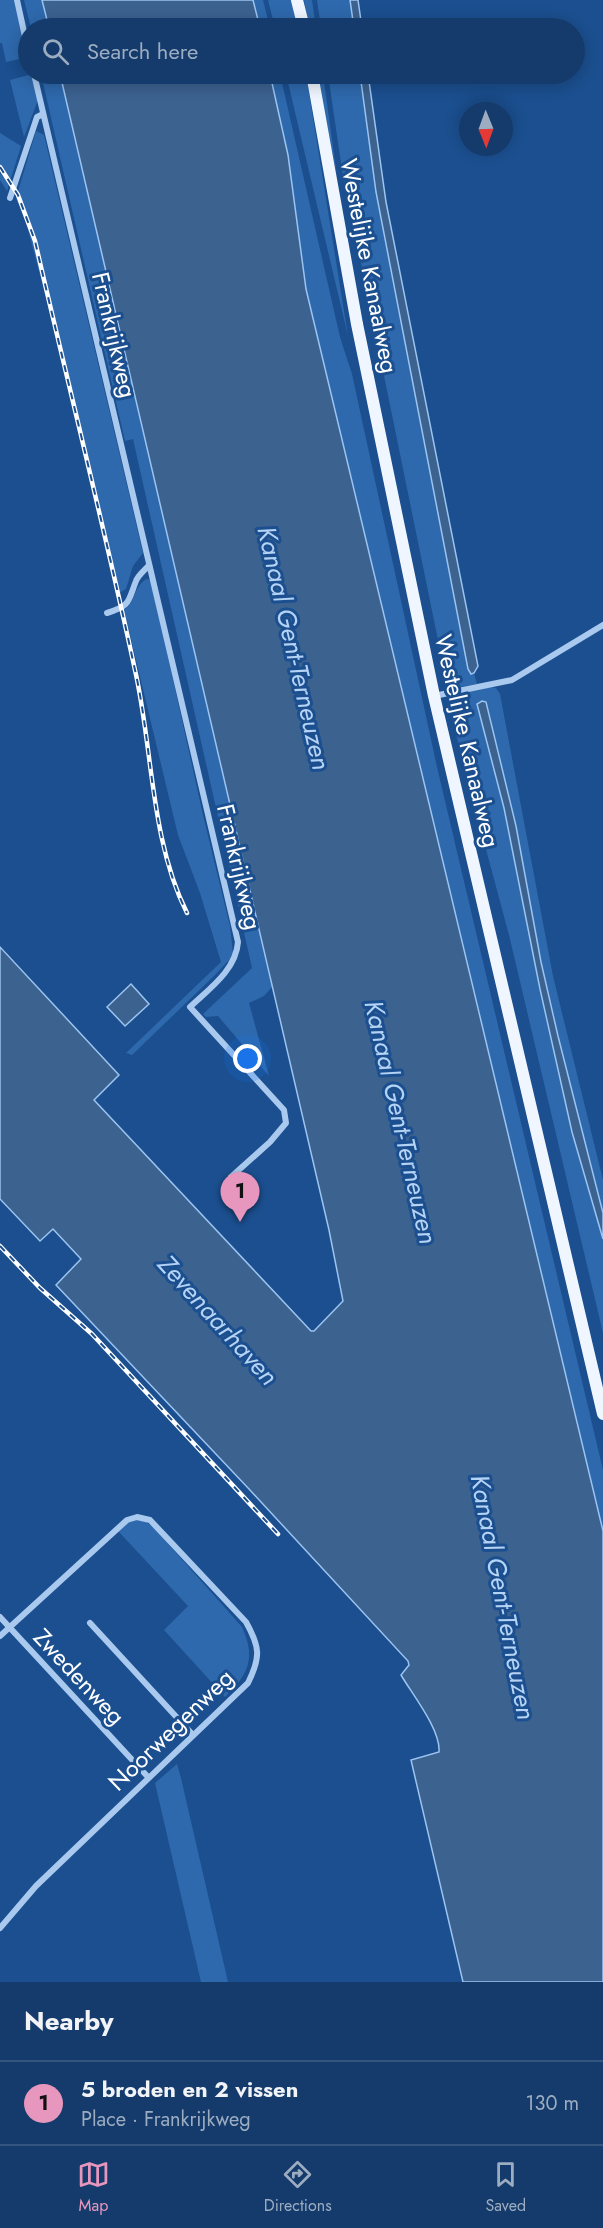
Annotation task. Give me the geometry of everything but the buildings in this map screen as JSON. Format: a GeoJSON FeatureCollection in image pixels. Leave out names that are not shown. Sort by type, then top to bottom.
{"type":"FeatureCollection","features":[{"type":"Feature","properties":{"kind":"main road"},"geometry":{"type":"LineString","coordinates":[[299,0],[302,18]]}},
{"type":"Feature","properties":{"kind":"main road","name":"Westelijke Kanaalweg"},"geometry":{"type":"LineString","coordinates":[[314,84],[357,324],[434,696],[603,1414]]}},
{"type":"Feature","properties":{"kind":"street"},"geometry":{"type":"LineString","coordinates":[[17,0],[21,18]]}},
{"type":"Feature","properties":{"kind":"street","name":"Frankrijkweg"},"geometry":{"type":"LineString","coordinates":[[36,84],[238,942],[237,955],[230,968],[190,1007],[284,1110],[286,1123],[270,1142],[231,1177]]}},
{"type":"Feature","properties":{"kind":"street"},"geometry":{"type":"LineString","coordinates":[[10,198],[31,130],[37,117],[43,114]]}},
{"type":"Feature","properties":{"kind":"street"},"geometry":{"type":"LineString","coordinates":[[107,613],[118,609],[132,597],[137,578],[149,565]]}},
{"type":"Feature","properties":{"kind":"street"},"geometry":{"type":"LineString","coordinates":[[434,696],[512,680],[603,625]]}},
{"type":"Feature","properties":{"kind":"street","name":"Noorwegenweg"},"geometry":{"type":"LineString","coordinates":[[0,1928],[36,1886],[248,1683],[255,1667],[256,1640],[246,1622],[150,1520],[138,1517],[127,1520],[9,1628]]}},
{"type":"Feature","properties":{"kind":"street","name":"Zwedenweg"},"geometry":{"type":"LineString","coordinates":[[0,1617],[148,1777]]}},
{"type":"Feature","properties":{"kind":"street"},"geometry":{"type":"LineString","coordinates":[[90,1623],[193,1735]]}},
{"type":"Feature","properties":{"kind":"street","name":"Zwedenweg"},"geometry":{"type":"LineString","coordinates":[[0,1636],[9,1628]]}},
{"type":"Feature","properties":{"kind":"shaded area"},"geometry":{"type":"Polygon","coordinates":[[[0,0],[14,0],[18,18],[18,59],[6,62],[2,43],[0,43],[0,0]]]}},
{"type":"Feature","properties":{"kind":"shaded area"},"geometry":{"type":"Polygon","coordinates":[[[24,0],[42,0],[46,18],[28,18],[24,0]]]}},
{"type":"Feature","properties":{"kind":"shaded area"},"geometry":{"type":"Polygon","coordinates":[[[253,0],[263,0],[268,18],[258,18],[253,0]]]}},
{"type":"Feature","properties":{"kind":"shaded area"},"geometry":{"type":"Polygon","coordinates":[[[268,0],[293,0],[297,18],[272,18],[268,0]]]}},
{"type":"Feature","properties":{"kind":"shaded area"},"geometry":{"type":"Polygon","coordinates":[[[304,0],[312,0],[315,18],[307,18],[304,0]]]}},
{"type":"Feature","properties":{"kind":"shaded area"},"geometry":{"type":"Polygon","coordinates":[[[317,0],[350,0],[353,18],[320,18],[317,0]]]}},
{"type":"Feature","properties":{"kind":"shaded area"},"geometry":{"type":"Polygon","coordinates":[[[18,78],[18,84],[34,84],[38,100],[24,137],[10,80],[18,78]]]}},
{"type":"Feature","properties":{"kind":"shaded area"},"geometry":{"type":"Polygon","coordinates":[[[43,84],[62,84],[273,986],[264,996],[249,1003],[269,1076],[218,1016],[206,1017],[203,1014],[252,968],[133,439],[125,441],[43,84]]]}},
{"type":"Feature","properties":{"kind":"shaded area"},"geometry":{"type":"Polygon","coordinates":[[[272,84],[282,84],[340,337],[352,374],[437,767],[603,1470],[603,1531],[306,289],[288,155],[272,84]]]}},
{"type":"Feature","properties":{"kind":"shaded area"},"geometry":{"type":"Polygon","coordinates":[[[288,84],[308,84],[348,336],[288,84]]]}},
{"type":"Feature","properties":{"kind":"shaded area"},"geometry":{"type":"Polygon","coordinates":[[[319,84],[324,84],[337,176],[319,84]]]}},
{"type":"Feature","properties":{"kind":"shaded area"},"geometry":{"type":"Polygon","coordinates":[[[329,84],[361,84],[376,192],[468,668],[471,673],[474,673],[477,684],[448,689],[342,170],[329,84]]]}},
{"type":"Feature","properties":{"kind":"shaded area"},"geometry":{"type":"Polygon","coordinates":[[[36,131],[44,135],[143,553],[133,566],[126,589],[119,593],[59,347],[27,226],[16,198],[36,131]]]}},
{"type":"Feature","properties":{"kind":"shaded area"},"geometry":{"type":"Polygon","coordinates":[[[0,133],[21,146],[7,191],[0,180],[0,173],[9,183],[0,170],[0,133]]]}},
{"type":"Feature","properties":{"kind":"shaded area"},"geometry":{"type":"Polygon","coordinates":[[[146,579],[151,580],[230,926],[233,953],[214,976],[132,1055],[126,1053],[221,962],[200,893],[178,835],[124,610],[146,579]]]}},
{"type":"Feature","properties":{"kind":"shaded area"},"geometry":{"type":"Polygon","coordinates":[[[496,688],[500,694],[553,976],[603,1180],[603,1213],[541,962],[516,826],[507,790],[477,704],[504,808],[540,989],[572,1132],[603,1239],[603,1333],[509,935],[447,696],[496,688]]]}},
{"type":"Feature","properties":{"kind":"shaded area"},"geometry":{"type":"Polygon","coordinates":[[[137,1519],[144,1520],[155,1529],[242,1627],[249,1648],[248,1665],[240,1681],[225,1697],[164,1630],[188,1606],[118,1531],[127,1522],[137,1519]]]}},
{"type":"Feature","properties":{"kind":"shaded area"},"geometry":{"type":"Polygon","coordinates":[[[177,1764],[228,1982],[201,1982],[155,1783],[177,1764]]]}},
{"type":"Feature","properties":{"kind":"water"},"geometry":{"type":"Polygon","coordinates":[[[42,0],[253,0],[258,18],[46,18],[42,0]]]}},
{"type":"Feature","properties":{"kind":"water"},"geometry":{"type":"Polygon","coordinates":[[[350,0],[358,0],[361,18],[353,18],[350,0]]]}},
{"type":"Feature","properties":{"kind":"water"},"geometry":{"type":"Polygon","coordinates":[[[62,84],[272,84],[288,155],[306,289],[603,1531],[603,1982],[463,1982],[411,1760],[439,1752],[438,1743],[431,1723],[401,1675],[409,1665],[408,1661],[56,1285],[81,1259],[53,1229],[40,1241],[0,1199],[0,947],[119,1075],[94,1100],[311,1331],[314,1331],[343,1301],[329,1230],[62,84]]]}},
{"type":"Feature","properties":{"kind":"water"},"geometry":{"type":"Polygon","coordinates":[[[361,84],[369,84],[386,202],[478,666],[471,674],[468,669],[376,192],[361,84]]]}},
{"type":"Feature","properties":{"kind":"water"},"geometry":{"type":"Polygon","coordinates":[[[482,701],[486,702],[516,826],[541,962],[603,1213],[603,1239],[572,1132],[540,989],[504,808],[477,704],[482,701]]]}},
{"type":"Feature","properties":{"kind":"water"},"geometry":{"type":"Polygon","coordinates":[[[131,984],[149,1004],[125,1026],[107,1007],[131,984]]]}},
{"type":"Feature","properties":{"kind":"railway"},"geometry":{"type":"LineString","coordinates":[[0,167],[18,195],[35,241],[135,670],[166,855],[187,913]]}},
{"type":"Feature","properties":{"kind":"railway"},"geometry":{"type":"LineString","coordinates":[[0,1246],[40,1288],[92,1334],[278,1534]]}},
{"type":"Feature","properties":{"kind":"place","name":"5 broden en 2 vissen"},"geometry":{"type":"Point","coordinates":[240,1222]}},
{"type":"Feature","properties":{"kind":"water label","name":"Kanaal Gent-Terneuzen"},"geometry":{"type":"Point","coordinates":[294,648]}},
{"type":"Feature","properties":{"kind":"water label","name":"Kanaal Gent-Terneuzen"},"geometry":{"type":"Point","coordinates":[401,1122]}},
{"type":"Feature","properties":{"kind":"water label","name":"Zevenaarhaven"},"geometry":{"type":"Point","coordinates":[218,1320]}},
{"type":"Feature","properties":{"kind":"water label","name":"Kanaal Gent-Terneuzen"},"geometry":{"type":"Point","coordinates":[503,1597]}}]}
